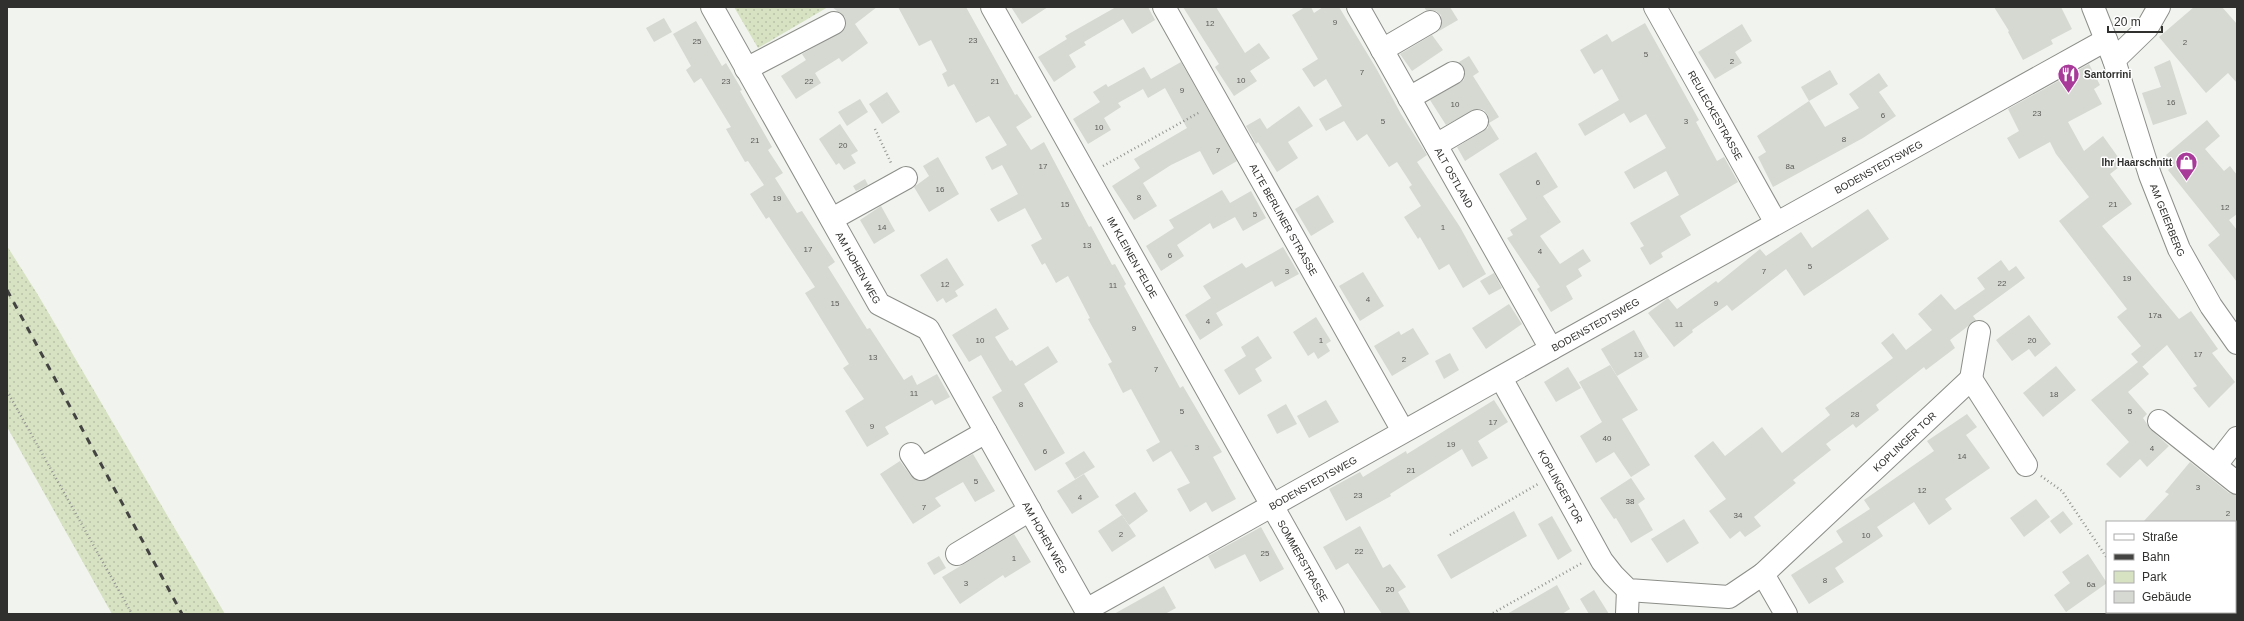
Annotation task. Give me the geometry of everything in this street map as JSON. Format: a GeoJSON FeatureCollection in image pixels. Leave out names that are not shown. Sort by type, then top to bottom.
{"type":"FeatureCollection","features":[{"type":"Feature","properties":{"kind":"street","name":"AM HOHEN WEG"},"geometry":{"type":"LineString","coordinates":[[712,7],[879,304],[928,329],[1086,610]]}},
{"type":"Feature","properties":{"kind":"street","name":"IM KLEINEN FELDE"},"geometry":{"type":"LineString","coordinates":[[992,7],[1272,507]]}},
{"type":"Feature","properties":{"kind":"street","name":"ALTE BERLINER STRASSE"},"geometry":{"type":"LineString","coordinates":[[1164,7],[1403,431]]}},
{"type":"Feature","properties":{"kind":"street","name":"ALT OSTLAND"},"geometry":{"type":"LineString","coordinates":[[1358,7],[1551,348]]}},
{"type":"Feature","properties":{"kind":"street","name":"REULECKESTRASSE"},"geometry":{"type":"LineString","coordinates":[[1655,7],[1776,223]]}},
{"type":"Feature","properties":{"kind":"street","name":"AM GEIERBERG"},"geometry":{"type":"LineString","coordinates":[[2092,7],[2110,50],[2150,175],[2179,249],[2211,306],[2237,344]]}},
{"type":"Feature","properties":{"kind":"street","name":"BODENSTEDTSWEG"},"geometry":{"type":"LineString","coordinates":[[1086,610],[1776,223],[2110,50],[2146,28],[2159,7]]}},
{"type":"Feature","properties":{"kind":"street"},"geometry":{"type":"LineString","coordinates":[[1382,50],[1430,22]]}},
{"type":"Feature","properties":{"kind":"street"},"geometry":{"type":"LineString","coordinates":[[746,69],[834,23]]}},
{"type":"Feature","properties":{"kind":"street"},"geometry":{"type":"LineString","coordinates":[[1409,98],[1453,73]]}},
{"type":"Feature","properties":{"kind":"street"},"geometry":{"type":"LineString","coordinates":[[1436,145],[1478,121]]}},
{"type":"Feature","properties":{"kind":"street"},"geometry":{"type":"LineString","coordinates":[[832,219],[903,179]]}},
{"type":"Feature","properties":{"kind":"street"},"geometry":{"type":"LineString","coordinates":[[1979,332],[1971,379],[2026,465]]}},
{"type":"Feature","properties":{"kind":"street","name":"KOPLINGER TOR"},"geometry":{"type":"LineString","coordinates":[[1501,378],[1598,554],[1613,575],[1628,590],[1729,597],[1763,574],[1971,379]]}},
{"type":"Feature","properties":{"kind":"street"},"geometry":{"type":"LineString","coordinates":[[2159,421],[2237,483]]}},
{"type":"Feature","properties":{"kind":"street"},"geometry":{"type":"LineString","coordinates":[[911,454],[921,469],[986,432]]}},
{"type":"Feature","properties":{"kind":"street"},"geometry":{"type":"LineString","coordinates":[[2216,466],[2237,438]]}},
{"type":"Feature","properties":{"kind":"street","name":"SOMMERSTRASSE"},"geometry":{"type":"LineString","coordinates":[[1272,507],[1333,614]]}},
{"type":"Feature","properties":{"kind":"street"},"geometry":{"type":"LineString","coordinates":[[957,554],[1030,510]]}},
{"type":"Feature","properties":{"kind":"street"},"geometry":{"type":"LineString","coordinates":[[1763,574],[1786,614]]}},
{"type":"Feature","properties":{"kind":"street"},"geometry":{"type":"LineString","coordinates":[[1627,614],[1628,590]]}},
{"type":"Feature","properties":{"kind":"path"},"geometry":{"type":"LineString","coordinates":[[1086,175],[1218,103]]}},
{"type":"Feature","properties":{"kind":"path"},"geometry":{"type":"LineString","coordinates":[[875,130],[903,179]]}},
{"type":"Feature","properties":{"kind":"path"},"geometry":{"type":"LineString","coordinates":[[7,391],[132,614]]}},
{"type":"Feature","properties":{"kind":"path"},"geometry":{"type":"LineString","coordinates":[[2026,465],[2062,491],[2106,557]]}},
{"type":"Feature","properties":{"kind":"path"},"geometry":{"type":"LineString","coordinates":[[1450,535],[1554,475]]}},
{"type":"Feature","properties":{"kind":"path"},"geometry":{"type":"LineString","coordinates":[[1493,613],[1598,554]]}},
{"type":"Feature","properties":{"kind":"green space"},"geometry":{"type":"Polygon","coordinates":[[[734,7],[828,7],[758,48],[734,7]]]}},
{"type":"Feature","properties":{"kind":"green space"},"geometry":{"type":"Polygon","coordinates":[[[7,246],[38,295],[225,614],[112,614],[7,427],[7,246]]]}},
{"type":"Feature","properties":{"kind":"building"},"geometry":{"type":"Polygon","coordinates":[[[832,7],[877,7],[855,24],[868,43],[842,62],[839,58],[815,73],[821,83],[796,99],[781,76],[806,60],[802,54],[844,30],[846,24],[845,17],[832,7]]]}},
{"type":"Feature","properties":{"kind":"building"},"geometry":{"type":"Polygon","coordinates":[[[898,7],[966,7],[1015,95],[1017,94],[1032,117],[1016,127],[1031,150],[1044,142],[1089,227],[1091,226],[1112,265],[1115,264],[1126,284],[1124,286],[1180,388],[1183,386],[1222,452],[1213,457],[1236,499],[1212,512],[1206,502],[1190,512],[1177,489],[1190,483],[1171,451],[1153,462],[1146,450],[1160,442],[1131,389],[1123,393],[1108,364],[1112,362],[1088,319],[1090,318],[1068,276],[1056,283],[1045,263],[1042,265],[1031,245],[1042,239],[1025,208],[998,222],[990,209],[1018,194],[1002,165],[992,170],[985,157],[1007,145],[989,116],[976,123],[954,84],[948,87],[942,74],[947,71],[931,40],[919,46],[898,7]]]}},
{"type":"Feature","properties":{"kind":"building"},"geometry":{"type":"Polygon","coordinates":[[[1011,7],[1048,7],[1022,24],[1011,7]]]}},
{"type":"Feature","properties":{"kind":"building"},"geometry":{"type":"Polygon","coordinates":[[[1116,7],[1148,7],[1155,20],[1132,34],[1123,19],[1084,42],[1086,45],[1069,55],[1076,67],[1054,82],[1038,57],[1067,39],[1065,36],[1116,7]]]}},
{"type":"Feature","properties":{"kind":"building"},"geometry":{"type":"Polygon","coordinates":[[[1183,7],[1216,7],[1245,53],[1259,43],[1270,58],[1250,71],[1257,81],[1234,96],[1215,67],[1219,64],[1183,7]]]}},
{"type":"Feature","properties":{"kind":"building"},"geometry":{"type":"Polygon","coordinates":[[[1305,7],[1311,7],[1314,13],[1323,7],[1339,7],[1376,68],[1401,114],[1427,155],[1417,162],[1460,227],[1486,274],[1463,288],[1449,264],[1439,270],[1420,237],[1418,239],[1404,217],[1421,206],[1409,187],[1412,185],[1397,162],[1389,167],[1367,134],[1357,141],[1344,121],[1326,131],[1319,119],[1342,106],[1326,79],[1314,87],[1302,69],[1318,59],[1292,15],[1305,7]]]}},
{"type":"Feature","properties":{"kind":"building"},"geometry":{"type":"Polygon","coordinates":[[[1424,7],[1450,7],[1458,20],[1439,31],[1442,22],[1441,15],[1436,11],[1426,10],[1424,7]]]}},
{"type":"Feature","properties":{"kind":"building"},"geometry":{"type":"Polygon","coordinates":[[[1994,7],[2061,7],[2072,29],[2051,40],[2053,44],[2023,60],[2008,32],[2009,31],[1994,7]]]}},
{"type":"Feature","properties":{"kind":"building"},"geometry":{"type":"Polygon","coordinates":[[[2194,7],[2222,7],[2237,24],[2237,83],[2228,73],[2206,93],[2159,37],[2194,7]]]}},
{"type":"Feature","properties":{"kind":"building"},"geometry":{"type":"Polygon","coordinates":[[[664,18],[672,32],[654,42],[646,28],[664,18]]]}},
{"type":"Feature","properties":{"kind":"building"},"geometry":{"type":"Polygon","coordinates":[[[696,21],[722,66],[726,63],[772,147],[768,150],[783,173],[775,178],[797,213],[802,211],[835,262],[828,267],[867,329],[870,328],[904,380],[912,375],[917,385],[937,374],[950,397],[935,405],[932,400],[885,427],[889,434],[867,447],[845,411],[864,399],[843,368],[849,364],[805,293],[815,287],[769,217],[766,219],[750,194],[764,185],[748,161],[745,162],[726,129],[731,127],[701,78],[694,83],[686,70],[691,66],[673,34],[696,21]]]}},
{"type":"Feature","properties":{"kind":"building"},"geometry":{"type":"Polygon","coordinates":[[[1645,23],[1699,120],[1696,122],[1717,161],[1724,157],[1738,182],[1680,216],[1691,235],[1661,253],[1663,257],[1650,265],[1640,248],[1644,246],[1630,223],[1679,195],[1666,171],[1634,189],[1624,172],[1666,148],[1646,114],[1630,123],[1624,113],[1585,136],[1578,124],[1619,100],[1602,69],[1594,74],[1580,50],[1607,34],[1612,42],[1645,23]]]}},
{"type":"Feature","properties":{"kind":"building"},"geometry":{"type":"Polygon","coordinates":[[[1742,24],[1752,41],[1735,52],[1742,63],[1715,79],[1698,52],[1742,24]]]}},
{"type":"Feature","properties":{"kind":"building"},"geometry":{"type":"Polygon","coordinates":[[[1432,35],[1443,50],[1412,71],[1400,54],[1432,35]]]}},
{"type":"Feature","properties":{"kind":"building"},"geometry":{"type":"Polygon","coordinates":[[[1469,56],[1479,72],[1473,76],[1499,117],[1489,123],[1499,139],[1465,161],[1457,147],[1488,128],[1488,115],[1484,110],[1477,109],[1446,125],[1430,100],[1464,80],[1465,73],[1459,62],[1469,56]]]}},
{"type":"Feature","properties":{"kind":"building"},"geometry":{"type":"Polygon","coordinates":[[[2170,60],[2187,114],[2153,125],[2142,93],[2161,87],[2154,67],[2170,60]]]}},
{"type":"Feature","properties":{"kind":"building"},"geometry":{"type":"Polygon","coordinates":[[[1181,62],[1237,161],[1213,175],[1200,151],[1171,165],[1143,183],[1157,206],[1134,220],[1112,186],[1140,168],[1134,159],[1187,128],[1165,88],[1148,98],[1143,89],[1118,103],[1121,107],[1104,118],[1111,130],[1088,144],[1073,119],[1100,102],[1093,92],[1106,84],[1108,87],[1144,67],[1151,79],[1181,62]]]}},
{"type":"Feature","properties":{"kind":"building"},"geometry":{"type":"Polygon","coordinates":[[[2089,64],[2100,85],[2094,89],[2102,104],[2068,122],[2084,151],[2103,136],[2123,164],[2110,174],[2132,204],[2102,226],[2179,319],[2191,311],[2218,349],[2212,353],[2235,382],[2209,408],[2193,388],[2197,386],[2167,345],[2142,367],[2149,374],[2128,392],[2147,414],[2143,418],[2151,430],[2169,446],[2147,467],[2140,459],[2120,478],[2106,464],[2129,442],[2091,400],[2138,362],[2131,354],[2141,346],[2117,317],[2127,309],[2059,221],[2089,197],[2056,154],[2050,142],[2019,159],[2007,138],[2019,131],[2008,109],[2089,64]]]}},
{"type":"Feature","properties":{"kind":"building"},"geometry":{"type":"Polygon","coordinates":[[[1830,70],[1838,84],[1809,101],[1801,87],[1830,70]]]}},
{"type":"Feature","properties":{"kind":"building"},"geometry":{"type":"Polygon","coordinates":[[[1879,73],[1888,86],[1879,92],[1896,116],[1863,138],[1773,187],[1758,157],[1766,152],[1757,136],[1809,101],[1825,127],[1859,108],[1849,94],[1879,73]]]}},
{"type":"Feature","properties":{"kind":"building"},"geometry":{"type":"Polygon","coordinates":[[[887,92],[900,112],[882,124],[869,104],[887,92]]]}},
{"type":"Feature","properties":{"kind":"building"},"geometry":{"type":"Polygon","coordinates":[[[860,99],[868,112],[847,126],[838,112],[860,99]]]}},
{"type":"Feature","properties":{"kind":"building"},"geometry":{"type":"Polygon","coordinates":[[[1299,106],[1313,126],[1288,142],[1298,158],[1277,172],[1258,142],[1256,144],[1246,126],[1260,118],[1267,129],[1299,106]]]}},
{"type":"Feature","properties":{"kind":"building"},"geometry":{"type":"Polygon","coordinates":[[[2207,120],[2220,136],[2205,149],[2224,171],[2230,166],[2237,175],[2237,214],[2229,220],[2237,230],[2237,282],[2208,245],[2220,235],[2168,170],[2174,165],[2166,155],[2207,120]]]}},
{"type":"Feature","properties":{"kind":"building"},"geometry":{"type":"Polygon","coordinates":[[[840,124],[858,151],[851,155],[856,163],[844,170],[839,163],[836,165],[819,139],[840,124]]]}},
{"type":"Feature","properties":{"kind":"building"},"geometry":{"type":"Polygon","coordinates":[[[1536,152],[1558,187],[1543,196],[1561,222],[1540,236],[1560,264],[1583,249],[1591,261],[1578,269],[1582,276],[1566,286],[1573,299],[1551,312],[1537,289],[1540,287],[1507,238],[1513,235],[1510,230],[1527,219],[1499,174],[1536,152]]]}},
{"type":"Feature","properties":{"kind":"building"},"geometry":{"type":"Polygon","coordinates":[[[938,157],[959,194],[929,212],[914,187],[929,176],[923,166],[938,157]]]}},
{"type":"Feature","properties":{"kind":"building"},"geometry":{"type":"Polygon","coordinates":[[[865,179],[868,185],[856,191],[853,186],[865,179]]]}},
{"type":"Feature","properties":{"kind":"building"},"geometry":{"type":"Polygon","coordinates":[[[1222,190],[1230,203],[1251,191],[1266,218],[1243,231],[1235,217],[1213,229],[1210,223],[1177,245],[1184,256],[1161,271],[1146,246],[1174,228],[1169,220],[1222,190]]]}},
{"type":"Feature","properties":{"kind":"building"},"geometry":{"type":"Polygon","coordinates":[[[1318,195],[1334,222],[1311,236],[1295,209],[1318,195]]]}},
{"type":"Feature","properties":{"kind":"building"},"geometry":{"type":"Polygon","coordinates":[[[881,206],[895,231],[874,244],[860,220],[881,206]]]}},
{"type":"Feature","properties":{"kind":"building"},"geometry":{"type":"Polygon","coordinates":[[[1868,209],[1889,239],[1804,296],[1786,269],[1732,311],[1727,305],[1692,330],[1693,332],[1674,347],[1648,313],[1668,298],[1677,309],[1716,281],[1718,283],[1760,249],[1766,256],[1801,232],[1812,248],[1868,209]]]}},
{"type":"Feature","properties":{"kind":"building"},"geometry":{"type":"Polygon","coordinates":[[[1283,247],[1299,274],[1275,287],[1272,281],[1216,313],[1223,325],[1200,340],[1185,315],[1211,298],[1203,286],[1242,263],[1246,268],[1283,247]]]}},
{"type":"Feature","properties":{"kind":"building"},"geometry":{"type":"Polygon","coordinates":[[[947,258],[964,285],[955,291],[958,296],[946,303],[943,298],[937,302],[920,275],[947,258]]]}},
{"type":"Feature","properties":{"kind":"building"},"geometry":{"type":"Polygon","coordinates":[[[2001,260],[2009,271],[2016,266],[2025,278],[1973,316],[1976,320],[1950,340],[1955,348],[1926,370],[1924,367],[1876,405],[1879,410],[1856,428],[1853,424],[1826,444],[1831,450],[1793,480],[1796,483],[1754,517],[1761,526],[1745,537],[1740,531],[1730,539],[1709,511],[1726,499],[1694,456],[1713,441],[1725,456],[1762,427],[1782,453],[1830,415],[1825,408],[1893,358],[1881,343],[1893,333],[1906,350],[1932,330],[1918,314],[1941,294],[1955,310],[1985,289],[1977,278],[2001,260]]]}},
{"type":"Feature","properties":{"kind":"building"},"geometry":{"type":"Polygon","coordinates":[[[1363,272],[1384,306],[1360,321],[1339,286],[1363,272]]]}},
{"type":"Feature","properties":{"kind":"building"},"geometry":{"type":"Polygon","coordinates":[[[1494,273],[1502,288],[1489,295],[1480,281],[1494,273]]]}},
{"type":"Feature","properties":{"kind":"building"},"geometry":{"type":"Polygon","coordinates":[[[1509,304],[1522,324],[1486,349],[1472,328],[1509,304]]]}},
{"type":"Feature","properties":{"kind":"building"},"geometry":{"type":"Polygon","coordinates":[[[996,308],[1009,329],[995,337],[1010,361],[1012,360],[1016,366],[1048,346],[1058,362],[1024,384],[1065,453],[1035,471],[992,397],[1002,391],[981,355],[969,362],[952,335],[996,308]]]}},
{"type":"Feature","properties":{"kind":"building"},"geometry":{"type":"Polygon","coordinates":[[[2029,315],[2051,344],[2035,357],[2029,349],[2012,361],[1996,340],[2029,315]]]}},
{"type":"Feature","properties":{"kind":"building"},"geometry":{"type":"Polygon","coordinates":[[[1316,317],[1331,341],[1326,344],[1330,351],[1318,359],[1314,352],[1308,356],[1293,332],[1316,317]]]}},
{"type":"Feature","properties":{"kind":"building"},"geometry":{"type":"Polygon","coordinates":[[[1413,328],[1429,354],[1392,376],[1374,346],[1399,331],[1401,335],[1413,328]]]}},
{"type":"Feature","properties":{"kind":"building"},"geometry":{"type":"Polygon","coordinates":[[[1634,330],[1649,357],[1617,376],[1601,349],[1634,330]]]}},
{"type":"Feature","properties":{"kind":"building"},"geometry":{"type":"Polygon","coordinates":[[[1258,336],[1272,358],[1255,369],[1262,381],[1239,395],[1224,370],[1246,356],[1241,347],[1258,336]]]}},
{"type":"Feature","properties":{"kind":"building"},"geometry":{"type":"Polygon","coordinates":[[[1450,353],[1459,370],[1444,379],[1435,361],[1450,353]]]}},
{"type":"Feature","properties":{"kind":"building"},"geometry":{"type":"Polygon","coordinates":[[[1610,365],[1638,410],[1622,419],[1650,465],[1631,477],[1614,452],[1596,463],[1580,436],[1602,422],[1579,382],[1610,365]]]}},
{"type":"Feature","properties":{"kind":"building"},"geometry":{"type":"Polygon","coordinates":[[[2056,366],[2076,390],[2043,417],[2023,393],[2056,366]]]}},
{"type":"Feature","properties":{"kind":"building"},"geometry":{"type":"Polygon","coordinates":[[[1568,367],[1581,388],[1556,402],[1544,382],[1568,367]]]}},
{"type":"Feature","properties":{"kind":"building"},"geometry":{"type":"Polygon","coordinates":[[[1326,400],[1339,422],[1309,438],[1297,416],[1326,400]]]}},
{"type":"Feature","properties":{"kind":"building"},"geometry":{"type":"Polygon","coordinates":[[[1494,400],[1508,422],[1478,441],[1488,458],[1472,467],[1462,449],[1390,494],[1391,496],[1346,521],[1329,489],[1360,472],[1363,477],[1406,451],[1407,454],[1494,400]]]}},
{"type":"Feature","properties":{"kind":"building"},"geometry":{"type":"Polygon","coordinates":[[[1286,404],[1297,424],[1277,434],[1267,415],[1286,404]]]}},
{"type":"Feature","properties":{"kind":"building"},"geometry":{"type":"Polygon","coordinates":[[[1967,414],[1977,427],[1966,435],[1990,468],[1945,499],[1952,509],[1929,525],[1914,502],[1877,527],[1883,536],[1835,568],[1844,582],[1809,604],[1791,575],[1843,542],[1836,531],[1870,509],[1864,500],[1934,451],[1927,441],[1967,414]]]}},
{"type":"Feature","properties":{"kind":"building"},"geometry":{"type":"Polygon","coordinates":[[[1084,451],[1095,467],[1075,479],[1065,463],[1084,451]]]}},
{"type":"Feature","properties":{"kind":"building"},"geometry":{"type":"Polygon","coordinates":[[[973,454],[995,491],[975,502],[963,482],[935,498],[941,506],[913,524],[880,474],[900,461],[911,476],[922,481],[973,454]]]}},
{"type":"Feature","properties":{"kind":"building"},"geometry":{"type":"Polygon","coordinates":[[[2190,462],[2229,493],[2237,495],[2237,522],[2144,521],[2169,494],[2165,492],[2190,462]]]}},
{"type":"Feature","properties":{"kind":"building"},"geometry":{"type":"Polygon","coordinates":[[[1084,474],[1099,497],[1072,514],[1057,491],[1084,474]]]}},
{"type":"Feature","properties":{"kind":"building"},"geometry":{"type":"Polygon","coordinates":[[[1631,478],[1645,499],[1638,504],[1653,530],[1631,543],[1616,518],[1614,519],[1600,498],[1631,478]]]}},
{"type":"Feature","properties":{"kind":"building"},"geometry":{"type":"Polygon","coordinates":[[[1135,492],[1148,511],[1129,525],[1115,505],[1135,492]]]}},
{"type":"Feature","properties":{"kind":"building"},"geometry":{"type":"Polygon","coordinates":[[[2036,499],[2050,517],[2024,537],[2010,518],[2036,499]]]}},
{"type":"Feature","properties":{"kind":"building"},"geometry":{"type":"Polygon","coordinates":[[[1514,511],[1527,536],[1451,579],[1437,555],[1514,511]]]}},
{"type":"Feature","properties":{"kind":"building"},"geometry":{"type":"Polygon","coordinates":[[[2063,511],[2073,524],[2060,534],[2050,521],[2063,511]]]}},
{"type":"Feature","properties":{"kind":"building"},"geometry":{"type":"Polygon","coordinates":[[[1122,515],[1136,536],[1112,552],[1098,531],[1122,515]]]}},
{"type":"Feature","properties":{"kind":"building"},"geometry":{"type":"Polygon","coordinates":[[[1552,516],[1572,551],[1558,560],[1538,524],[1552,516]]]}},
{"type":"Feature","properties":{"kind":"building"},"geometry":{"type":"Polygon","coordinates":[[[1684,519],[1699,543],[1667,563],[1651,539],[1684,519]]]}},
{"type":"Feature","properties":{"kind":"building"},"geometry":{"type":"Polygon","coordinates":[[[1360,526],[1383,568],[1390,564],[1406,587],[1398,592],[1411,614],[1382,614],[1348,563],[1336,570],[1323,547],[1360,526]]]}},
{"type":"Feature","properties":{"kind":"building"},"geometry":{"type":"Polygon","coordinates":[[[1261,527],[1284,569],[1260,582],[1245,554],[1215,569],[1208,556],[1261,527]]]}},
{"type":"Feature","properties":{"kind":"building"},"geometry":{"type":"Polygon","coordinates":[[[1014,534],[1031,562],[1005,578],[1003,575],[960,604],[942,577],[1014,534]]]}},
{"type":"Feature","properties":{"kind":"building"},"geometry":{"type":"Polygon","coordinates":[[[2088,554],[2106,584],[2066,612],[2054,595],[2070,583],[2062,572],[2088,554]]]}},
{"type":"Feature","properties":{"kind":"building"},"geometry":{"type":"Polygon","coordinates":[[[939,556],[946,568],[934,575],[927,563],[939,556]]]}},
{"type":"Feature","properties":{"kind":"building"},"geometry":{"type":"Polygon","coordinates":[[[1557,585],[1570,609],[1562,614],[1507,614],[1557,585]]]}},
{"type":"Feature","properties":{"kind":"building"},"geometry":{"type":"Polygon","coordinates":[[[1164,586],[1176,608],[1165,614],[1114,614],[1164,586]]]}},
{"type":"Feature","properties":{"kind":"building"},"geometry":{"type":"Polygon","coordinates":[[[1594,590],[1609,614],[1589,614],[1580,599],[1594,590]]]}},
{"type":"Feature","properties":{"kind":"railway"},"geometry":{"type":"LineString","coordinates":[[7,290],[182,614]]}},
{"type":"Feature","properties":{"kind":"place","name":"Santorrini"},"geometry":{"type":"Point","coordinates":[2069,94]}},
{"type":"Feature","properties":{"kind":"place","name":"Ihr Haarschnitt"},"geometry":{"type":"Point","coordinates":[2187,182]}}]}
